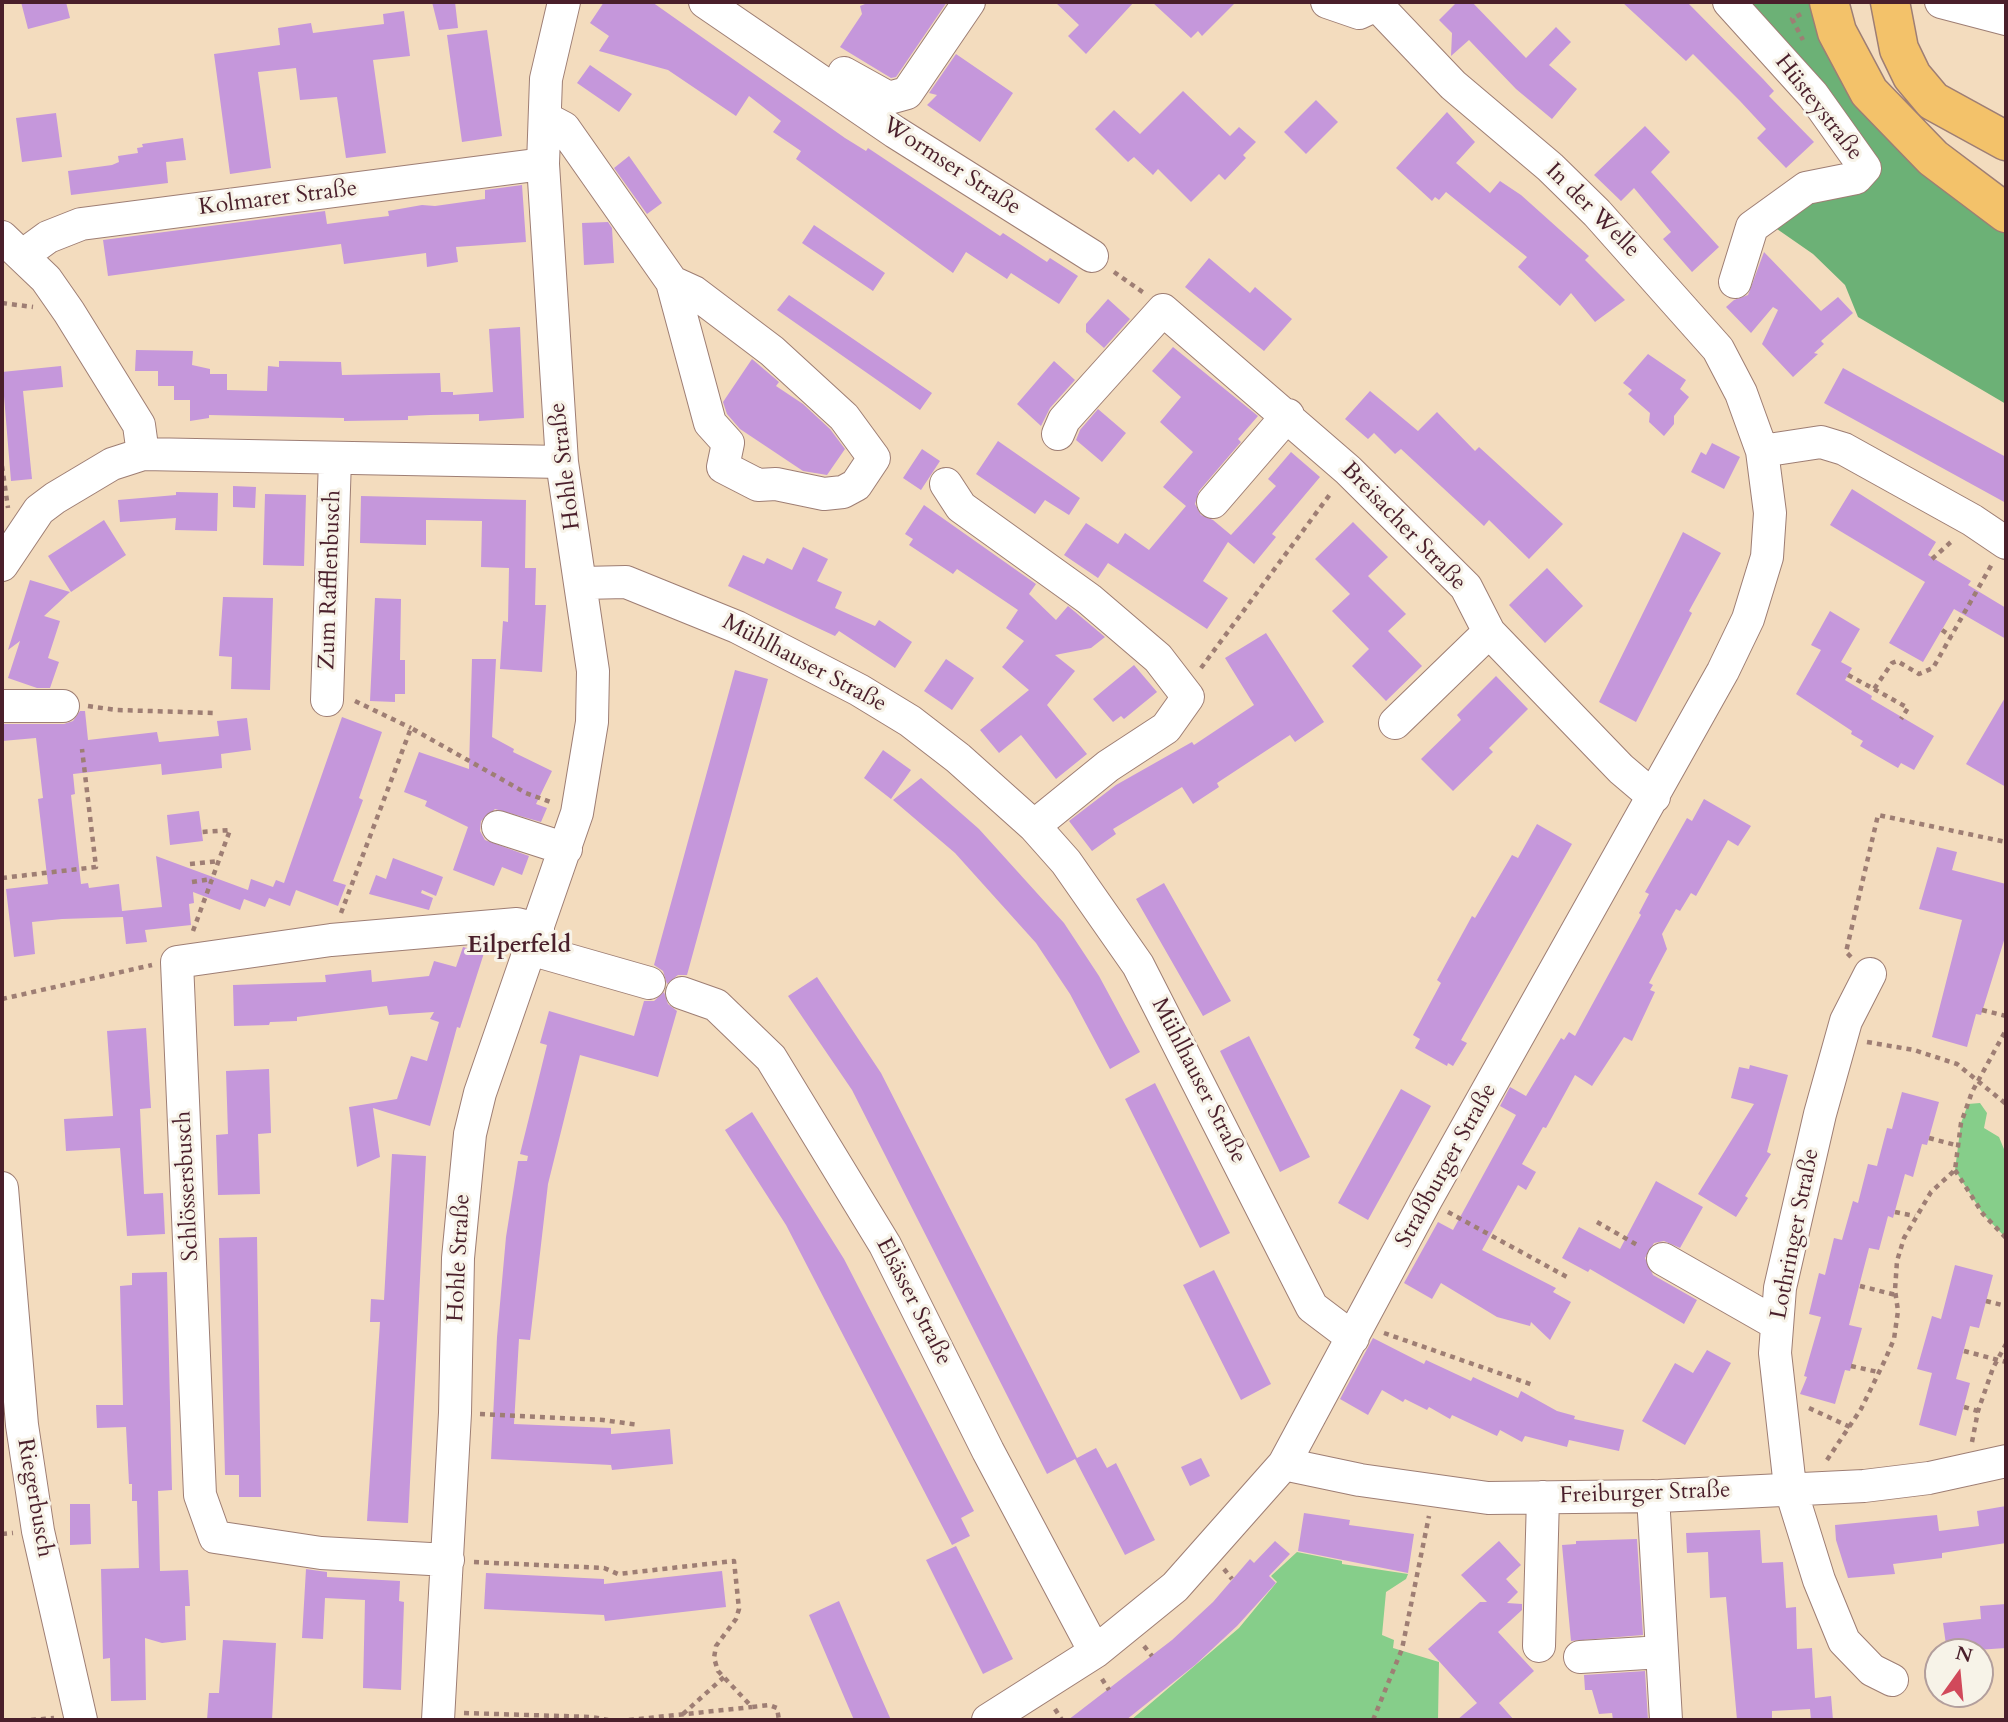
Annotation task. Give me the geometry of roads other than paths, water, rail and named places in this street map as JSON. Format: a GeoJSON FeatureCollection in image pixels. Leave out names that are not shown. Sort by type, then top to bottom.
{"type":"FeatureCollection","features":[{"type":"Feature","properties":{"kind":"main road"},"geometry":{"type":"LineString","coordinates":[[1829,2],[1837,32],[1854,65],[1869,92],[1894,122],[1933,158],[2006,213]]}},
{"type":"Feature","properties":{"kind":"main road"},"geometry":{"type":"LineString","coordinates":[[1854,65],[1857,35],[1873,2]]}},
{"type":"Feature","properties":{"kind":"main road"},"geometry":{"type":"LineString","coordinates":[[1890,2],[1899,49],[1912,76],[1933,101],[2006,141]]}},
{"type":"Feature","properties":{"kind":"street","name":"Hohle Straße"},"geometry":{"type":"LineString","coordinates":[[439,1716],[455,1413],[458,1258],[470,1134],[480,1093],[577,813],[592,722],[593,671],[562,462],[543,164],[546,79],[564,2]]}},
{"type":"Feature","properties":{"kind":"street","name":"Wormser Straße"},"geometry":{"type":"LineString","coordinates":[[705,2],[895,132],[1092,256]]}},
{"type":"Feature","properties":{"kind":"street","name":"Wormser Straße"},"geometry":{"type":"LineString","coordinates":[[812,73],[842,72],[881,95],[900,97],[907,93],[970,2]]}},
{"type":"Feature","properties":{"kind":"street","name":"In der Welle"},"geometry":{"type":"LineString","coordinates":[[1327,2],[1359,13],[1375,3],[1453,85],[1550,167],[1588,204],[1694,319],[1729,368],[1762,450],[1770,513]]}},
{"type":"Feature","properties":{"kind":"street","name":"Hüsteystraße"},"geometry":{"type":"LineString","coordinates":[[1729,2],[1813,96],[1865,168],[1856,178],[1806,188],[1752,227],[1735,282]]}},
{"type":"Feature","properties":{"kind":"street"},"geometry":{"type":"LineString","coordinates":[[1941,2],[2006,19]]}},
{"type":"Feature","properties":{"kind":"street"},"geometry":{"type":"LineString","coordinates":[[545,118],[564,128],[671,282],[710,424],[728,443],[723,467],[758,485],[776,484],[824,495],[843,492],[856,485],[874,458],[844,417],[772,351],[694,292],[671,282]]}},
{"type":"Feature","properties":{"kind":"street","name":"Kolmarer Straße"},"geometry":{"type":"LineString","coordinates":[[12,246],[48,237],[81,224],[543,164]]}},
{"type":"Feature","properties":{"kind":"street"},"geometry":{"type":"LineString","coordinates":[[2,565],[47,504],[112,464],[143,454],[139,425],[69,312],[46,279],[12,246]]}},
{"type":"Feature","properties":{"kind":"street","name":"Breisacher Straße"},"geometry":{"type":"LineString","coordinates":[[1059,434],[1065,420],[1163,310],[1288,415],[1348,470],[1466,587],[1489,632],[1621,769],[1654,797]]}},
{"type":"Feature","properties":{"kind":"street"},"geometry":{"type":"LineString","coordinates":[[1213,502],[1288,415]]}},
{"type":"Feature","properties":{"kind":"street"},"geometry":{"type":"LineString","coordinates":[[1762,450],[1821,442],[1844,449],[1910,484],[2006,543]]}},
{"type":"Feature","properties":{"kind":"street","name":"Zum Rafflenbusch"},"geometry":{"type":"LineString","coordinates":[[143,454],[206,453],[335,459],[562,462]]}},
{"type":"Feature","properties":{"kind":"street","name":"Zum Rafflenbusch"},"geometry":{"type":"LineString","coordinates":[[327,700],[335,459]]}},
{"type":"Feature","properties":{"kind":"street"},"geometry":{"type":"LineString","coordinates":[[946,484],[961,507],[1089,599],[1158,658],[1188,696],[1166,728],[1108,766],[1034,825]]}},
{"type":"Feature","properties":{"kind":"street","name":"Straßburger Straße"},"geometry":{"type":"LineString","coordinates":[[988,1720],[1095,1652],[1175,1587],[1284,1464],[1426,1200],[1654,797],[1748,619],[1767,557],[1770,513]]}},
{"type":"Feature","properties":{"kind":"street","name":"Mühlhauser Straße"},"geometry":{"type":"LineString","coordinates":[[582,583],[626,582],[737,627],[859,690],[920,729],[1034,825],[1074,871],[1138,965],[1312,1307],[1357,1330]]}},
{"type":"Feature","properties":{"kind":"street"},"geometry":{"type":"LineString","coordinates":[[1395,723],[1489,632]]}},
{"type":"Feature","properties":{"kind":"street"},"geometry":{"type":"LineString","coordinates":[[2,706],[63,706]]}},
{"type":"Feature","properties":{"kind":"street"},"geometry":{"type":"LineString","coordinates":[[498,827],[566,849]]}},
{"type":"Feature","properties":{"kind":"street","name":"Schlössersbusch"},"geometry":{"type":"LineString","coordinates":[[448,1560],[321,1553],[215,1537],[200,1495],[184,961],[331,940],[517,924],[534,939]]}},
{"type":"Feature","properties":{"kind":"street"},"geometry":{"type":"LineString","coordinates":[[534,939],[649,983]]}},
{"type":"Feature","properties":{"kind":"street","name":"Lothringer Straße"},"geometry":{"type":"LineString","coordinates":[[1870,974],[1846,1021],[1794,1224],[1780,1288],[1775,1353],[1780,1406],[1801,1488],[1819,1580],[1844,1641],[1872,1670],[1892,1680]]}},
{"type":"Feature","properties":{"kind":"street","name":"Elsässer Straße"},"geometry":{"type":"LineString","coordinates":[[682,993],[716,1005],[771,1058],[885,1245],[1095,1652]]}},
{"type":"Feature","properties":{"kind":"street","name":"Riegerbusch"},"geometry":{"type":"LineString","coordinates":[[2,1188],[22,1425],[38,1531],[81,1720]]}},
{"type":"Feature","properties":{"kind":"street"},"geometry":{"type":"LineString","coordinates":[[1663,1259],[1777,1324]]}},
{"type":"Feature","properties":{"kind":"street","name":"Freiburger Straße"},"geometry":{"type":"LineString","coordinates":[[1284,1464],[1433,1491],[1488,1498],[1653,1496],[1801,1488],[1960,1472],[2006,1461]]}},
{"type":"Feature","properties":{"kind":"street"},"geometry":{"type":"LineString","coordinates":[[1653,1496],[1666,1720]]}},
{"type":"Feature","properties":{"kind":"street"},"geometry":{"type":"LineString","coordinates":[[1539,1646],[1543,1497]]}},
{"type":"Feature","properties":{"kind":"street"},"geometry":{"type":"LineString","coordinates":[[1580,1657],[1662,1652]]}},
{"type":"Feature","properties":{"kind":"district","name":"Eilperfeld"},"geometry":{"type":"Point","coordinates":[519,946]}}]}
